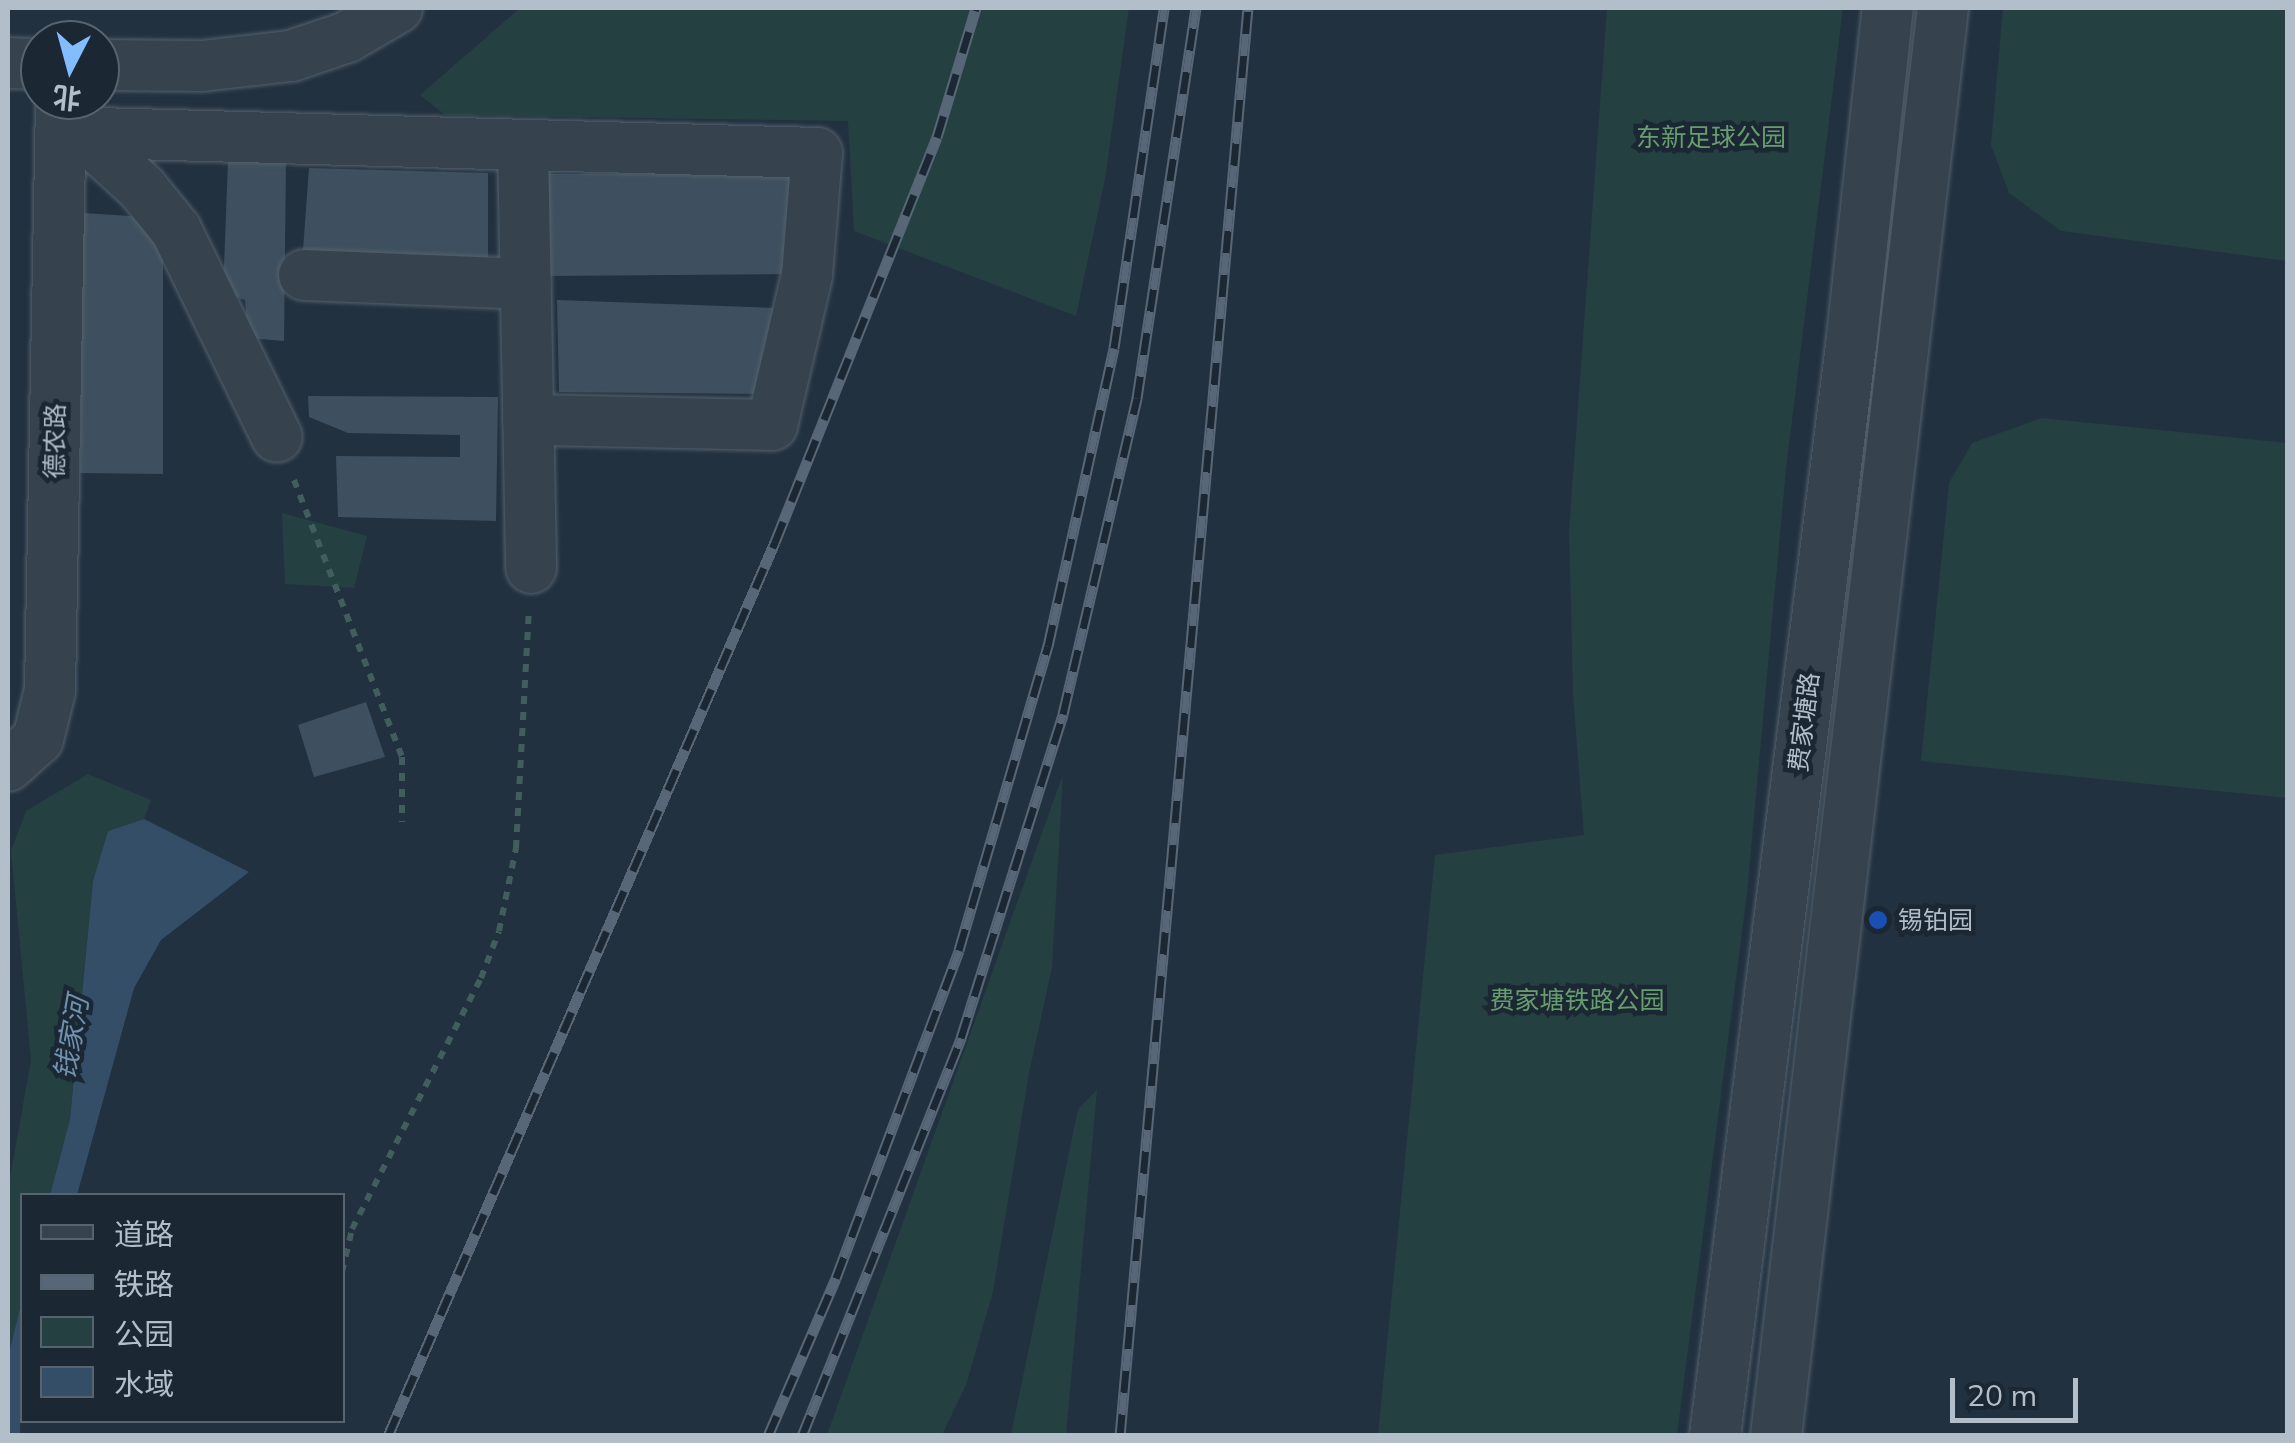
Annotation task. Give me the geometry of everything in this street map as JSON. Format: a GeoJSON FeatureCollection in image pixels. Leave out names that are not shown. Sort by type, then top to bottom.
{"type":"FeatureCollection","features":[{"type":"Feature","properties":{"kind":"street"},"geometry":{"type":"LineString","coordinates":[[120,65],[202,66],[291,56],[347,37],[397,8]]}},
{"type":"Feature","properties":{"kind":"street","name":"费家塘路"},"geometry":{"type":"LineString","coordinates":[[1716,1436],[1851,346],[1888,8]]}},
{"type":"Feature","properties":{"kind":"street"},"geometry":{"type":"LineString","coordinates":[[1776,1436],[1943,8]]}},
{"type":"Feature","properties":{"kind":"street"},"geometry":{"type":"LineString","coordinates":[[68,121],[524,146],[817,154],[807,276],[772,424],[528,420]]}},
{"type":"Feature","properties":{"kind":"street"},"geometry":{"type":"LineString","coordinates":[[68,121],[142,188],[176,230],[277,436]]}},
{"type":"Feature","properties":{"kind":"street","name":"德农路"},"geometry":{"type":"LineString","coordinates":[[8,766],[38,738],[50,690],[68,121]]}},
{"type":"Feature","properties":{"kind":"street"},"geometry":{"type":"LineString","coordinates":[[524,146],[531,568]]}},
{"type":"Feature","properties":{"kind":"street"},"geometry":{"type":"LineString","coordinates":[[304,275],[526,284]]}},
{"type":"Feature","properties":{"kind":"street"},"geometry":{"type":"LineString","coordinates":[[1851,346],[1904,352]]}},
{"type":"Feature","properties":{"kind":"path"},"geometry":{"type":"LineString","coordinates":[[277,436],[402,757],[402,822]]}},
{"type":"Feature","properties":{"kind":"path"},"geometry":{"type":"LineString","coordinates":[[345,1259],[352,1230],[481,978],[499,931],[516,848],[531,568]]}},
{"type":"Feature","properties":{"kind":"green space"},"geometry":{"type":"Polygon","coordinates":[[[520,8],[1129,8],[1105,179],[1076,316],[854,231],[848,121],[445,115],[420,95],[520,8]]]}},
{"type":"Feature","properties":{"kind":"green space"},"geometry":{"type":"Polygon","coordinates":[[[1607,8],[1843,8],[1786,469],[1747,893],[1677,1435],[1378,1435],[1435,855],[1584,835],[1573,694],[1569,530],[1607,8]]]}},
{"type":"Feature","properties":{"kind":"green space"},"geometry":{"type":"Polygon","coordinates":[[[2003,8],[2287,8],[2287,261],[2061,231],[2009,193],[1991,145],[2003,8]]]}},
{"type":"Feature","properties":{"kind":"green space"},"geometry":{"type":"Polygon","coordinates":[[[2042,418],[2287,443],[2287,798],[1921,761],[1949,483],[1972,443],[2042,418]]]}},
{"type":"Feature","properties":{"kind":"green space"},"geometry":{"type":"Polygon","coordinates":[[[282,513],[367,536],[354,588],[285,584],[282,513]]]}},
{"type":"Feature","properties":{"kind":"green space"},"geometry":{"type":"Polygon","coordinates":[[[88,774],[151,800],[144,819],[108,831],[93,881],[70,1119],[51,1193],[20,1193],[20,1308],[8,1357],[8,1189],[31,1060],[11,851],[26,811],[88,774]]]}},
{"type":"Feature","properties":{"kind":"green space"},"geometry":{"type":"Polygon","coordinates":[[[1063,774],[1052,968],[1029,1073],[993,1292],[966,1385],[942,1435],[827,1435],[1063,774]]]}},
{"type":"Feature","properties":{"kind":"green space"},"geometry":{"type":"Polygon","coordinates":[[[1097,1090],[1066,1435],[1011,1435],[1078,1109],[1097,1090]]]}},
{"type":"Feature","properties":{"kind":"water"},"geometry":{"type":"Polygon","coordinates":[[[144,819],[249,872],[161,940],[134,988],[78,1193],[51,1193],[70,1119],[93,881],[108,831],[144,819]]]}},
{"type":"Feature","properties":{"kind":"water"},"geometry":{"type":"Polygon","coordinates":[[[20,1308],[20,1435],[8,1435],[8,1357],[20,1308]]]}},
{"type":"Feature","properties":{"kind":"building"},"geometry":{"type":"Polygon","coordinates":[[[286,159],[284,341],[248,338],[245,300],[223,293],[228,162],[286,159]]]}},
{"type":"Feature","properties":{"kind":"building"},"geometry":{"type":"Polygon","coordinates":[[[309,168],[488,173],[488,258],[303,250],[309,168]]]}},
{"type":"Feature","properties":{"kind":"building"},"geometry":{"type":"Polygon","coordinates":[[[793,172],[789,274],[548,276],[548,174],[793,172]]]}},
{"type":"Feature","properties":{"kind":"building"},"geometry":{"type":"Polygon","coordinates":[[[83,213],[163,218],[163,474],[80,473],[83,213]]]}},
{"type":"Feature","properties":{"kind":"building"},"geometry":{"type":"Polygon","coordinates":[[[557,300],[776,308],[774,394],[559,392],[557,300]]]}},
{"type":"Feature","properties":{"kind":"building"},"geometry":{"type":"Polygon","coordinates":[[[308,396],[498,397],[496,521],[338,517],[336,456],[460,457],[460,435],[348,433],[309,417],[308,396]]]}},
{"type":"Feature","properties":{"kind":"building"},"geometry":{"type":"Polygon","coordinates":[[[366,702],[385,757],[314,777],[298,725],[366,702]]]}},
{"type":"Feature","properties":{"kind":"railway"},"geometry":{"type":"LineString","coordinates":[[388,1436],[775,542],[937,137],[976,8]]}},
{"type":"Feature","properties":{"kind":"railway"},"geometry":{"type":"LineString","coordinates":[[768,1436],[836,1278],[959,950],[1048,646],[1114,348],[1164,8]]}},
{"type":"Feature","properties":{"kind":"railway"},"geometry":{"type":"LineString","coordinates":[[802,1436],[961,1038],[1063,714],[1137,398],[1196,8]]}},
{"type":"Feature","properties":{"kind":"railway"},"geometry":{"type":"LineString","coordinates":[[1120,1436],[1248,8]]}},
{"type":"Feature","properties":{"kind":"place","name":"锡铂园"},"geometry":{"type":"Point","coordinates":[1878,920]}},
{"type":"Feature","properties":{"kind":"park label","name":"东新足球公园"},"geometry":{"type":"Point","coordinates":[1711,137]}},
{"type":"Feature","properties":{"kind":"park label","name":"费家塘铁路公园"},"geometry":{"type":"Point","coordinates":[1577,1000]}},
{"type":"Feature","properties":{"kind":"water label","name":"钱家河"},"geometry":{"type":"Point","coordinates":[71,1038]}}]}
